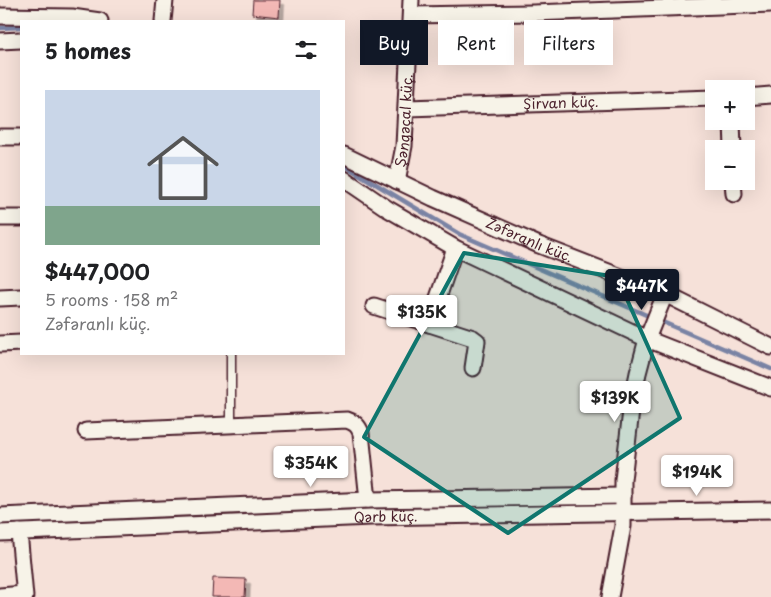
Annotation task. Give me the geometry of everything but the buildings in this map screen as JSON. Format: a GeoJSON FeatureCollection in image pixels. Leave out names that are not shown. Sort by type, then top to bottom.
{"type":"FeatureCollection","features":[{"type":"Feature","properties":{"kind":"street"},"geometry":{"type":"LineString","coordinates":[[163,20],[165,0]]}},
{"type":"Feature","properties":{"kind":"street"},"geometry":{"type":"LineString","coordinates":[[411,7],[771,4]]}},
{"type":"Feature","properties":{"kind":"street","name":"Şəngəçal küç."},"geometry":{"type":"LineString","coordinates":[[397,181],[404,146],[411,7]]}},
{"type":"Feature","properties":{"kind":"street"},"geometry":{"type":"LineString","coordinates":[[0,16],[72,17],[93,20]]}},
{"type":"Feature","properties":{"kind":"street"},"geometry":{"type":"LineString","coordinates":[[0,41],[20,40]]}},
{"type":"Feature","properties":{"kind":"street"},"geometry":{"type":"LineString","coordinates":[[755,96],[771,95]]}},
{"type":"Feature","properties":{"kind":"street","name":"Şirvan küç."},"geometry":{"type":"LineString","coordinates":[[407,108],[705,98]]}},
{"type":"Feature","properties":{"kind":"street"},"geometry":{"type":"LineString","coordinates":[[0,137],[20,137]]}},
{"type":"Feature","properties":{"kind":"street","name":"Zəfəranlı küç."},"geometry":{"type":"LineString","coordinates":[[345,155],[539,245],[665,294],[771,346]]}},
{"type":"Feature","properties":{"kind":"street"},"geometry":{"type":"LineString","coordinates":[[345,180],[388,209],[454,248],[647,338],[771,388]]}},
{"type":"Feature","properties":{"kind":"street"},"geometry":{"type":"LineString","coordinates":[[0,218],[20,218]]}},
{"type":"Feature","properties":{"kind":"street"},"geometry":{"type":"LineString","coordinates":[[429,324],[454,248]]}},
{"type":"Feature","properties":{"kind":"street"},"geometry":{"type":"LineString","coordinates":[[610,597],[624,513],[623,480],[632,402],[647,338],[665,294]]}},
{"type":"Feature","properties":{"kind":"street"},"geometry":{"type":"LineString","coordinates":[[0,298],[20,298]]}},
{"type":"Feature","properties":{"kind":"street"},"geometry":{"type":"LineString","coordinates":[[374,306],[473,338],[477,341],[473,368]]}},
{"type":"Feature","properties":{"kind":"street"},"geometry":{"type":"LineString","coordinates":[[0,344],[20,343]]}},
{"type":"Feature","properties":{"kind":"street"},"geometry":{"type":"LineString","coordinates":[[86,431],[347,420],[354,422],[359,427],[361,433],[368,500]]}},
{"type":"Feature","properties":{"kind":"street","name":"Qərb küç."},"geometry":{"type":"LineString","coordinates":[[0,516],[368,500],[623,496]]}},
{"type":"Feature","properties":{"kind":"street","name":"Qərb küç."},"geometry":{"type":"LineString","coordinates":[[0,533],[371,517],[771,510]]}},
{"type":"Feature","properties":{"kind":"street"},"geometry":{"type":"LineString","coordinates":[[0,596],[25,596],[18,532]]}},
{"type":"Feature","properties":{"kind":"lane"},"geometry":{"type":"LineString","coordinates":[[231,355],[231,426]]}},
{"type":"Feature","properties":{"kind":"highlighted area"},"geometry":{"type":"Polygon","coordinates":[[[464,253],[617,277],[680,418],[508,533],[364,437],[464,253]]]}},
{"type":"Feature","properties":{"kind":"waterway"},"geometry":{"type":"LineString","coordinates":[[0,28],[20,27]]}},
{"type":"Feature","properties":{"kind":"waterway"},"geometry":{"type":"LineString","coordinates":[[345,166],[459,234],[771,369]]}},
{"type":"Feature","properties":{"kind":"waterway"},"geometry":{"type":"LineString","coordinates":[[348,508],[541,507]]}},
{"type":"Feature","properties":{"kind":"waterway"},"geometry":{"type":"LineString","coordinates":[[0,524],[38,522]]}}]}
